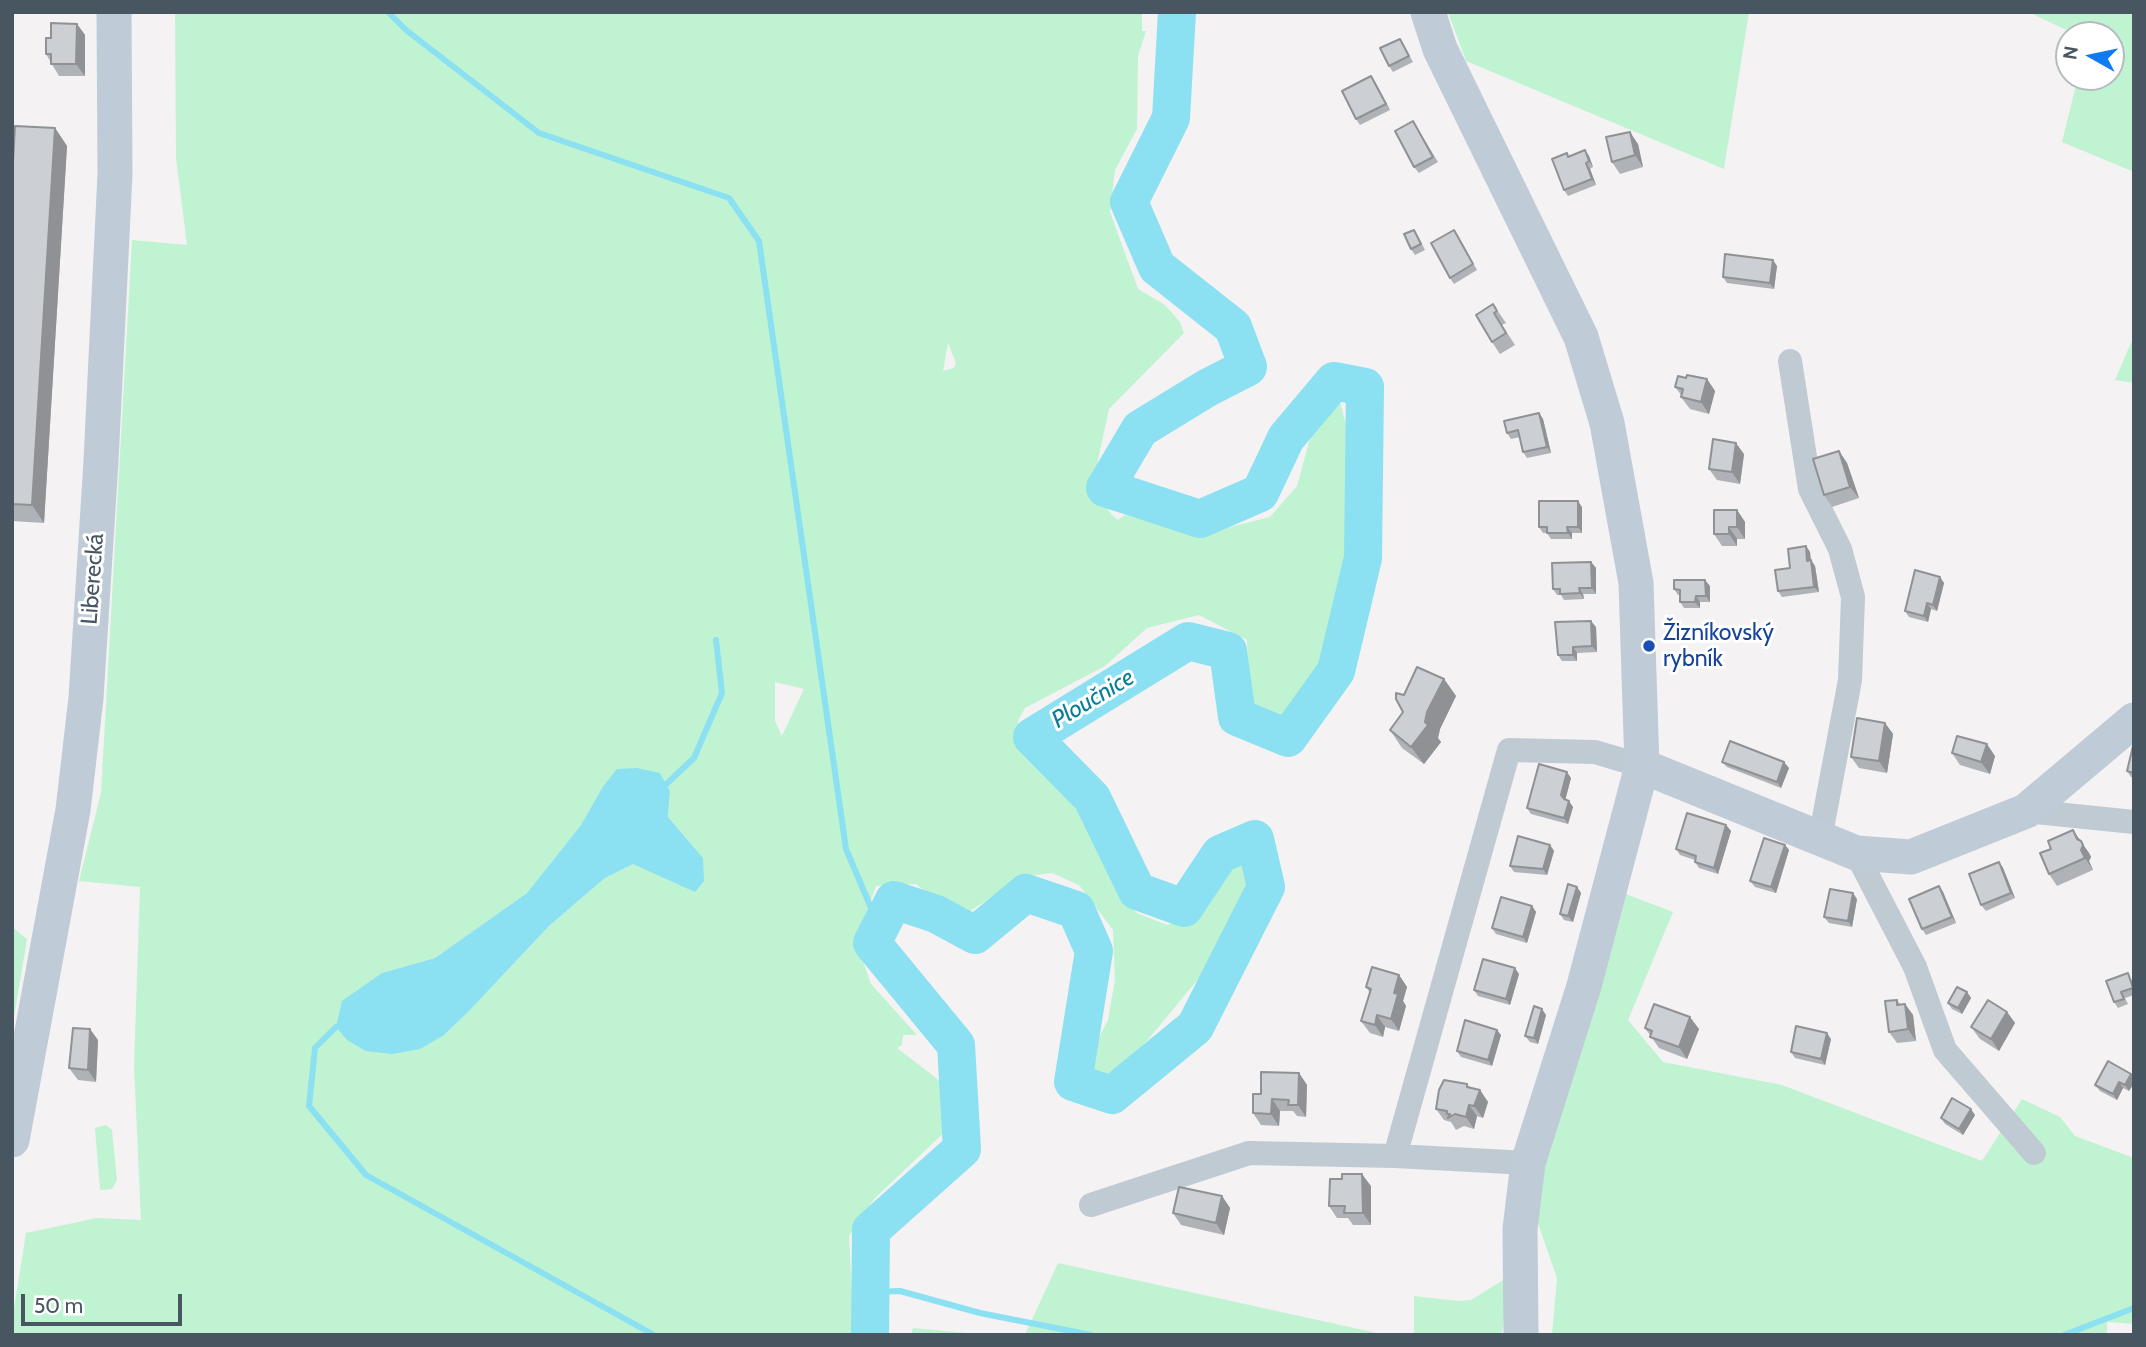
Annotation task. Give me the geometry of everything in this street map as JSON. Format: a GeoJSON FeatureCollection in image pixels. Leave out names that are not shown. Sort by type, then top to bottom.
{"type":"FeatureCollection","features":[{"type":"Feature","properties":{"kind":"street","name":"Liberecká"},"geometry":{"type":"LineString","coordinates":[[12,1140],[73,810],[86,698],[115,174],[114,12]]}},
{"type":"Feature","properties":{"kind":"street"},"geometry":{"type":"LineString","coordinates":[[1428,12],[1440,49],[1581,337],[1607,423],[1636,583],[1642,766],[1584,986],[1528,1163],[1520,1229],[1521,1335]]}},
{"type":"Feature","properties":{"kind":"street"},"geometry":{"type":"LineString","coordinates":[[1790,360],[1810,489],[1840,549],[1853,597],[1850,680],[1819,839]]}},
{"type":"Feature","properties":{"kind":"street"},"geometry":{"type":"LineString","coordinates":[[1395,1156],[1509,750],[1595,752],[1642,766],[1856,853],[1911,858],[2026,811],[2134,720]]}},
{"type":"Feature","properties":{"kind":"street"},"geometry":{"type":"LineString","coordinates":[[2026,811],[2134,822]]}},
{"type":"Feature","properties":{"kind":"street"},"geometry":{"type":"LineString","coordinates":[[1856,853],[1915,967],[1945,1050],[2034,1153]]}},
{"type":"Feature","properties":{"kind":"street"},"geometry":{"type":"LineString","coordinates":[[1091,1205],[1249,1153],[1395,1156],[1528,1163]]}},
{"type":"Feature","properties":{"kind":"green space"},"geometry":{"type":"Polygon","coordinates":[[[175,12],[1142,12],[1142,31],[1146,31],[1138,56],[1137,129],[1115,170],[1110,212],[1138,289],[1165,305],[1180,322],[1184,333],[1109,409],[1092,488],[1118,520],[1125,515],[1206,533],[1270,517],[1297,486],[1312,431],[1339,398],[1351,443],[1343,631],[1275,731],[1265,729],[1249,698],[1247,640],[1199,615],[1147,628],[1105,666],[1025,708],[1018,721],[1023,754],[1102,834],[1123,899],[1137,913],[1167,925],[1195,912],[1238,855],[1251,864],[1232,938],[1122,1071],[1089,1080],[1081,1072],[1108,1020],[1115,980],[1113,930],[1079,885],[1052,873],[1021,877],[960,918],[916,884],[876,886],[856,941],[871,984],[917,1035],[903,1035],[902,1045],[897,1048],[945,1085],[952,1125],[875,1198],[849,1236],[854,1335],[12,1335],[26,1233],[97,1218],[141,1220],[134,1066],[140,887],[79,881],[101,793],[132,240],[187,245],[176,158],[175,12]],[[948,343],[943,371],[954,368],[956,363],[948,343]],[[775,682],[775,721],[782,736],[804,689],[775,682]],[[660,773],[602,788],[581,825],[527,893],[435,958],[382,973],[444,1035],[549,926],[605,878],[633,864],[703,858],[668,817],[670,791],[660,773]]]}},
{"type":"Feature","properties":{"kind":"green space"},"geometry":{"type":"Polygon","coordinates":[[[1448,12],[1749,12],[1724,169],[1466,61],[1448,12]]]}},
{"type":"Feature","properties":{"kind":"green space"},"geometry":{"type":"Polygon","coordinates":[[[2028,12],[2134,12],[2134,172],[2062,142],[2075,91],[2125,91],[2125,21],[2055,21],[2055,25],[2028,12]]]}},
{"type":"Feature","properties":{"kind":"green space"},"geometry":{"type":"Polygon","coordinates":[[[2134,336],[2134,383],[2115,380],[2134,336]]]}},
{"type":"Feature","properties":{"kind":"green space"},"geometry":{"type":"Polygon","coordinates":[[[1615,890],[1673,912],[1628,1020],[1663,1062],[1782,1085],[1982,1161],[2022,1099],[2060,1117],[2075,1136],[2134,1158],[2134,1324],[2107,1322],[2107,1335],[1552,1335],[1557,1278],[1528,1195],[1615,890]]]}},
{"type":"Feature","properties":{"kind":"green space"},"geometry":{"type":"Polygon","coordinates":[[[12,927],[27,939],[12,1029],[12,927]]]}},
{"type":"Feature","properties":{"kind":"green space"},"geometry":{"type":"Polygon","coordinates":[[[106,1125],[112,1130],[117,1180],[112,1189],[100,1190],[95,1128],[106,1125]]]}},
{"type":"Feature","properties":{"kind":"green space"},"geometry":{"type":"Polygon","coordinates":[[[1058,1263],[1386,1335],[1025,1335],[1058,1263]]]}},
{"type":"Feature","properties":{"kind":"green space"},"geometry":{"type":"Polygon","coordinates":[[[1508,1277],[1502,1335],[1414,1335],[1414,1296],[1471,1300],[1508,1277]]]}},
{"type":"Feature","properties":{"kind":"green space"},"geometry":{"type":"Polygon","coordinates":[[[913,1328],[989,1335],[911,1335],[913,1328]]]}},
{"type":"Feature","properties":{"kind":"water"},"geometry":{"type":"Polygon","coordinates":[[[637,768],[660,773],[670,791],[668,817],[703,858],[704,881],[695,892],[633,864],[605,878],[549,926],[444,1035],[420,1049],[392,1054],[366,1051],[347,1040],[336,1027],[342,1001],[382,973],[435,958],[527,893],[581,825],[602,788],[617,769],[637,768]]]}},
{"type":"Feature","properties":{"kind":"building"},"geometry":{"type":"Polygon","coordinates":[[[51,23],[77,24],[76,64],[51,64],[51,54],[46,54],[46,38],[51,38],[51,23]]]}},
{"type":"Feature","properties":{"kind":"building"},"geometry":{"type":"Polygon","coordinates":[[[1400,39],[1409,56],[1389,66],[1380,48],[1400,39]]]}},
{"type":"Feature","properties":{"kind":"building"},"geometry":{"type":"Polygon","coordinates":[[[1371,76],[1386,104],[1356,119],[1342,91],[1371,76]]]}},
{"type":"Feature","properties":{"kind":"building"},"geometry":{"type":"Polygon","coordinates":[[[1413,121],[1433,157],[1414,167],[1395,131],[1413,121]]]}},
{"type":"Feature","properties":{"kind":"building"},"geometry":{"type":"Polygon","coordinates":[[[15,126],[55,128],[32,505],[12,504],[12,179],[15,126]]]}},
{"type":"Feature","properties":{"kind":"building"},"geometry":{"type":"Polygon","coordinates":[[[1630,132],[1635,155],[1612,162],[1606,137],[1630,132]]]}},
{"type":"Feature","properties":{"kind":"building"},"geometry":{"type":"Polygon","coordinates":[[[1585,150],[1592,179],[1564,190],[1552,159],[1567,153],[1568,157],[1585,150]]]}},
{"type":"Feature","properties":{"kind":"building"},"geometry":{"type":"Polygon","coordinates":[[[1414,230],[1421,244],[1411,249],[1404,234],[1414,230]]]}},
{"type":"Feature","properties":{"kind":"building"},"geometry":{"type":"Polygon","coordinates":[[[1454,230],[1473,264],[1450,278],[1431,243],[1454,230]]]}},
{"type":"Feature","properties":{"kind":"building"},"geometry":{"type":"Polygon","coordinates":[[[1725,254],[1773,260],[1770,283],[1723,277],[1725,254]]]}},
{"type":"Feature","properties":{"kind":"building"},"geometry":{"type":"Polygon","coordinates":[[[1493,304],[1497,311],[1494,313],[1506,333],[1492,342],[1476,315],[1493,304]]]}},
{"type":"Feature","properties":{"kind":"building"},"geometry":{"type":"Polygon","coordinates":[[[1687,375],[1707,379],[1701,402],[1681,397],[1683,389],[1675,387],[1678,376],[1686,378],[1687,375]]]}},
{"type":"Feature","properties":{"kind":"building"},"geometry":{"type":"Polygon","coordinates":[[[1539,413],[1547,447],[1523,452],[1518,430],[1507,433],[1504,421],[1539,413]]]}},
{"type":"Feature","properties":{"kind":"building"},"geometry":{"type":"Polygon","coordinates":[[[1713,439],[1736,443],[1732,472],[1709,469],[1713,439]]]}},
{"type":"Feature","properties":{"kind":"building"},"geometry":{"type":"Polygon","coordinates":[[[1839,451],[1850,487],[1824,495],[1813,459],[1839,451]]]}},
{"type":"Feature","properties":{"kind":"building"},"geometry":{"type":"Polygon","coordinates":[[[1539,501],[1578,501],[1578,527],[1567,527],[1568,533],[1547,533],[1547,527],[1539,527],[1539,501]]]}},
{"type":"Feature","properties":{"kind":"building"},"geometry":{"type":"Polygon","coordinates":[[[1714,510],[1737,510],[1737,527],[1729,527],[1729,534],[1714,534],[1714,510]]]}},
{"type":"Feature","properties":{"kind":"building"},"geometry":{"type":"Polygon","coordinates":[[[1806,546],[1807,561],[1811,560],[1814,587],[1778,591],[1775,570],[1790,568],[1788,549],[1806,546]]]}},
{"type":"Feature","properties":{"kind":"building"},"geometry":{"type":"Polygon","coordinates":[[[1591,562],[1592,588],[1579,588],[1580,593],[1560,594],[1560,589],[1553,589],[1552,563],[1591,562]]]}},
{"type":"Feature","properties":{"kind":"building"},"geometry":{"type":"Polygon","coordinates":[[[1915,570],[1940,577],[1933,605],[1927,603],[1924,616],[1905,611],[1915,570]]]}},
{"type":"Feature","properties":{"kind":"building"},"geometry":{"type":"Polygon","coordinates":[[[1674,580],[1705,580],[1706,596],[1696,596],[1695,602],[1680,602],[1680,590],[1674,589],[1674,580]]]}},
{"type":"Feature","properties":{"kind":"building"},"geometry":{"type":"Polygon","coordinates":[[[1591,621],[1592,646],[1573,647],[1573,655],[1558,655],[1555,622],[1591,621]]]}},
{"type":"Feature","properties":{"kind":"building"},"geometry":{"type":"Polygon","coordinates":[[[1417,667],[1444,679],[1427,712],[1425,722],[1428,725],[1411,747],[1390,730],[1403,712],[1396,693],[1404,695],[1417,667]]]}},
{"type":"Feature","properties":{"kind":"building"},"geometry":{"type":"Polygon","coordinates":[[[1857,718],[1885,723],[1879,761],[1851,757],[1857,718]]]}},
{"type":"Feature","properties":{"kind":"building"},"geometry":{"type":"Polygon","coordinates":[[[1957,736],[1987,744],[1981,762],[1952,753],[1957,736]]]}},
{"type":"Feature","properties":{"kind":"building"},"geometry":{"type":"Polygon","coordinates":[[[1730,741],[1784,762],[1777,782],[1722,762],[1730,741]]]}},
{"type":"Feature","properties":{"kind":"building"},"geometry":{"type":"Polygon","coordinates":[[[2134,746],[2134,773],[2127,771],[2134,746]]]}},
{"type":"Feature","properties":{"kind":"building"},"geometry":{"type":"Polygon","coordinates":[[[1539,764],[1567,772],[1561,795],[1569,801],[1564,818],[1527,808],[1539,764]]]}},
{"type":"Feature","properties":{"kind":"building"},"geometry":{"type":"Polygon","coordinates":[[[1687,813],[1726,825],[1714,868],[1695,862],[1696,856],[1676,849],[1687,813]]]}},
{"type":"Feature","properties":{"kind":"building"},"geometry":{"type":"Polygon","coordinates":[[[2073,830],[2083,845],[2081,850],[2085,858],[2049,874],[2040,853],[2051,849],[2048,841],[2073,830]]]}},
{"type":"Feature","properties":{"kind":"building"},"geometry":{"type":"Polygon","coordinates":[[[1518,836],[1550,845],[1543,869],[1510,866],[1518,836]]]}},
{"type":"Feature","properties":{"kind":"building"},"geometry":{"type":"Polygon","coordinates":[[[1764,838],[1785,845],[1771,887],[1750,881],[1764,838]]]}},
{"type":"Feature","properties":{"kind":"building"},"geometry":{"type":"Polygon","coordinates":[[[1999,862],[2011,893],[1981,905],[1969,874],[1999,862]]]}},
{"type":"Feature","properties":{"kind":"building"},"geometry":{"type":"Polygon","coordinates":[[[1568,884],[1577,887],[1568,916],[1560,914],[1568,884]]]}},
{"type":"Feature","properties":{"kind":"building"},"geometry":{"type":"Polygon","coordinates":[[[1939,886],[1952,917],[1922,929],[1909,899],[1939,886]]]}},
{"type":"Feature","properties":{"kind":"building"},"geometry":{"type":"Polygon","coordinates":[[[1830,889],[1853,893],[1848,921],[1824,917],[1830,889]]]}},
{"type":"Feature","properties":{"kind":"building"},"geometry":{"type":"Polygon","coordinates":[[[1501,897],[1532,906],[1523,937],[1492,928],[1501,897]]]}},
{"type":"Feature","properties":{"kind":"building"},"geometry":{"type":"Polygon","coordinates":[[[1483,959],[1515,968],[1506,999],[1474,990],[1483,959]]]}},
{"type":"Feature","properties":{"kind":"building"},"geometry":{"type":"Polygon","coordinates":[[[1372,967],[1399,975],[1394,993],[1398,994],[1391,1019],[1377,1015],[1375,1025],[1361,1021],[1371,989],[1366,987],[1372,967]]]}},
{"type":"Feature","properties":{"kind":"building"},"geometry":{"type":"Polygon","coordinates":[[[2128,973],[2133,988],[2121,992],[2124,999],[2114,1002],[2106,981],[2128,973]]]}},
{"type":"Feature","properties":{"kind":"building"},"geometry":{"type":"Polygon","coordinates":[[[1957,987],[1967,992],[1958,1008],[1948,1003],[1957,987]]]}},
{"type":"Feature","properties":{"kind":"building"},"geometry":{"type":"Polygon","coordinates":[[[1897,1000],[1897,1005],[1905,1004],[1908,1029],[1889,1032],[1885,1001],[1897,1000]]]}},
{"type":"Feature","properties":{"kind":"building"},"geometry":{"type":"Polygon","coordinates":[[[1988,1000],[2007,1012],[1991,1039],[1971,1027],[1988,1000]]]}},
{"type":"Feature","properties":{"kind":"building"},"geometry":{"type":"Polygon","coordinates":[[[1654,1004],[1690,1017],[1679,1047],[1650,1037],[1652,1031],[1645,1028],[1654,1004]]]}},
{"type":"Feature","properties":{"kind":"building"},"geometry":{"type":"Polygon","coordinates":[[[1534,1006],[1542,1009],[1534,1038],[1525,1036],[1534,1006]]]}},
{"type":"Feature","properties":{"kind":"building"},"geometry":{"type":"Polygon","coordinates":[[[1465,1020],[1497,1030],[1488,1060],[1457,1051],[1465,1020]]]}},
{"type":"Feature","properties":{"kind":"building"},"geometry":{"type":"Polygon","coordinates":[[[1796,1026],[1827,1033],[1821,1059],[1791,1052],[1796,1026]]]}},
{"type":"Feature","properties":{"kind":"building"},"geometry":{"type":"Polygon","coordinates":[[[73,1028],[90,1029],[88,1070],[69,1068],[73,1028]]]}},
{"type":"Feature","properties":{"kind":"building"},"geometry":{"type":"Polygon","coordinates":[[[2108,1061],[2131,1074],[2125,1085],[2119,1082],[2113,1094],[2095,1085],[2108,1061]]]}},
{"type":"Feature","properties":{"kind":"building"},"geometry":{"type":"Polygon","coordinates":[[[1261,1072],[1299,1073],[1298,1105],[1288,1105],[1289,1100],[1272,1099],[1271,1114],[1253,1113],[1253,1094],[1261,1094],[1261,1072]]]}},
{"type":"Feature","properties":{"kind":"building"},"geometry":{"type":"Polygon","coordinates":[[[1444,1080],[1467,1084],[1467,1087],[1480,1090],[1474,1106],[1469,1105],[1466,1117],[1455,1114],[1448,1118],[1450,1114],[1447,1114],[1447,1111],[1436,1109],[1439,1090],[1444,1080]]]}},
{"type":"Feature","properties":{"kind":"building"},"geometry":{"type":"Polygon","coordinates":[[[1952,1098],[1971,1109],[1959,1129],[1941,1118],[1952,1098]]]}},
{"type":"Feature","properties":{"kind":"building"},"geometry":{"type":"Polygon","coordinates":[[[1342,1174],[1362,1174],[1363,1213],[1344,1213],[1345,1206],[1329,1206],[1330,1179],[1342,1179],[1342,1174]]]}},
{"type":"Feature","properties":{"kind":"building"},"geometry":{"type":"Polygon","coordinates":[[[1179,1187],[1222,1196],[1216,1223],[1173,1213],[1179,1187]]]}},
{"type":"Feature","properties":{"kind":"waterway"},"geometry":{"type":"LineString","coordinates":[[388,12],[406,30],[539,133],[729,198],[759,241],[846,849],[880,929]]}},
{"type":"Feature","properties":{"kind":"waterway","name":"Ploučnice"},"geometry":{"type":"LineString","coordinates":[[870,1335],[871,1230],[962,1149],[956,1045],[872,943],[894,900],[936,914],[975,935],[1026,893],[1076,910],[1094,951],[1073,1082],[1112,1095],[1195,1027],[1266,887],[1255,839],[1220,854],[1184,908],[1137,891],[1092,798],[1032,737],[1188,641],[1228,651],[1237,717],[1288,738],[1336,671],[1363,558],[1365,387],[1334,381],[1286,438],[1260,493],[1200,519],[1105,488],[1140,429],[1207,388],[1248,367],[1233,327],[1157,267],[1129,202],[1171,118],[1177,12]]}},
{"type":"Feature","properties":{"kind":"waterway"},"geometry":{"type":"LineString","coordinates":[[661,789],[694,758],[722,693],[716,640]]}},
{"type":"Feature","properties":{"kind":"waterway"},"geometry":{"type":"LineString","coordinates":[[341,1025],[315,1048],[309,1106],[366,1175],[654,1335]]}},
{"type":"Feature","properties":{"kind":"waterway"},"geometry":{"type":"LineString","coordinates":[[872,1292],[900,1291],[980,1313],[1091,1335]]}},
{"type":"Feature","properties":{"kind":"waterway"},"geometry":{"type":"LineString","coordinates":[[2064,1335],[2134,1308]]}},
{"type":"Feature","properties":{"kind":"place","name":"Žizníkovský rybník"},"geometry":{"type":"Point","coordinates":[1649,646]}}]}
